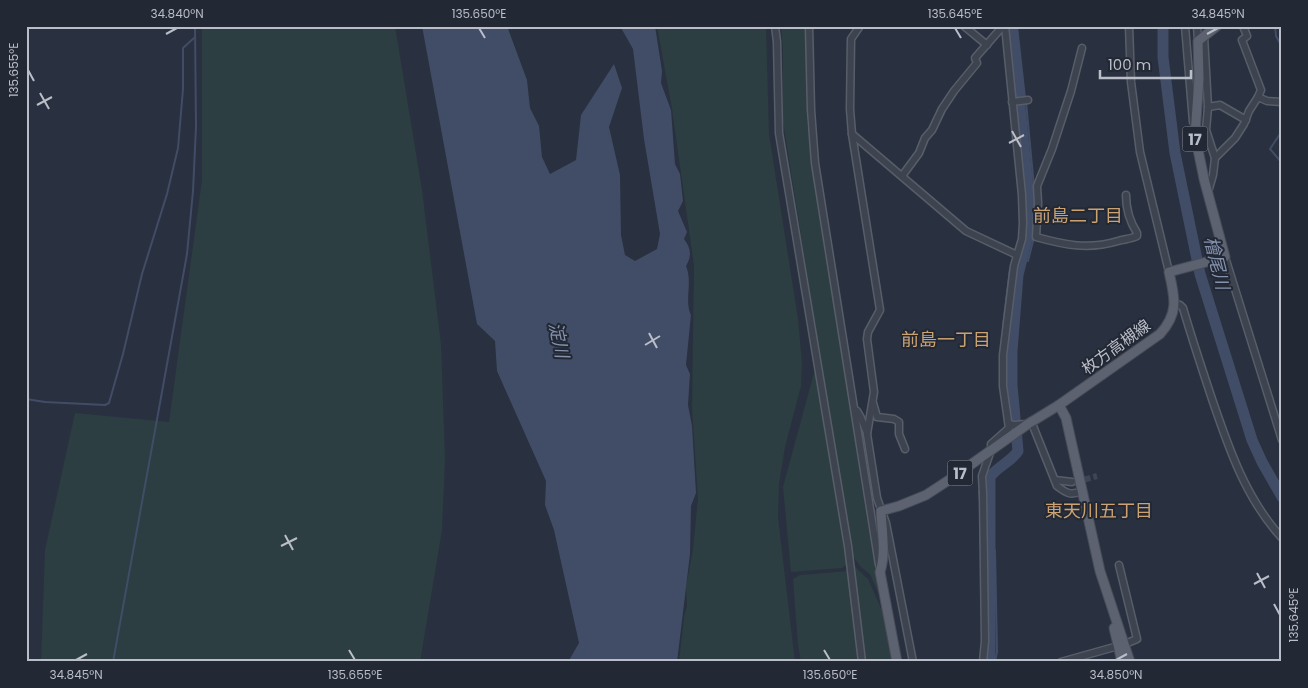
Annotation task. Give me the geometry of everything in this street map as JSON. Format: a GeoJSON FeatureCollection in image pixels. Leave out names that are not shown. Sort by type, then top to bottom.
{"type":"FeatureCollection","features":[{"type":"Feature","properties":{"kind":"main road"},"geometry":{"type":"LineString","coordinates":[[1201,39],[1217,26]]}},
{"type":"Feature","properties":{"kind":"main road","name":"17"},"geometry":{"type":"LineString","coordinates":[[1201,39],[1194,135],[1225,257]]}},
{"type":"Feature","properties":{"kind":"main road"},"geometry":{"type":"LineString","coordinates":[[1170,272],[1225,257]]}},
{"type":"Feature","properties":{"kind":"main road","name":"枚方高槻線"},"geometry":{"type":"LineString","coordinates":[[880,511],[899,506],[926,495],[1030,423],[1059,406],[1160,334],[1170,323],[1174,303],[1170,272]]}},
{"type":"Feature","properties":{"kind":"main road"},"geometry":{"type":"LineString","coordinates":[[1059,406],[1066,418],[1100,571],[1121,645],[1122,662]]}},
{"type":"Feature","properties":{"kind":"main road"},"geometry":{"type":"LineString","coordinates":[[880,511],[883,548],[883,564],[880,572],[897,662]]}},
{"type":"Feature","properties":{"kind":"main road"},"geometry":{"type":"LineString","coordinates":[[1121,645],[1130,662]]}},
{"type":"Feature","properties":{"kind":"street"},"geometry":{"type":"LineString","coordinates":[[775,26],[778,42],[779,133],[848,546],[862,662]]}},
{"type":"Feature","properties":{"kind":"street"},"geometry":{"type":"LineString","coordinates":[[809,26],[811,119],[815,163],[880,572]]}},
{"type":"Feature","properties":{"kind":"street"},"geometry":{"type":"LineString","coordinates":[[860,26],[851,38],[850,109],[852,134],[880,310],[878,318],[868,332],[867,339],[874,383],[867,434]]}},
{"type":"Feature","properties":{"kind":"street"},"geometry":{"type":"LineString","coordinates":[[964,26],[987,45]]}},
{"type":"Feature","properties":{"kind":"street"},"geometry":{"type":"LineString","coordinates":[[902,176],[919,153],[925,138],[932,130],[942,109],[977,63],[975,58],[1004,26]]}},
{"type":"Feature","properties":{"kind":"street"},"geometry":{"type":"LineString","coordinates":[[983,662],[985,641],[982,476],[992,442],[1006,432],[1009,424],[1003,386],[1003,355],[1014,266],[1022,239],[1023,223],[1022,196],[1004,26]]}},
{"type":"Feature","properties":{"kind":"street"},"geometry":{"type":"LineString","coordinates":[[1129,26],[1131,82],[1140,152],[1170,272]]}},
{"type":"Feature","properties":{"kind":"street"},"geometry":{"type":"LineString","coordinates":[[1186,26],[1194,135]]}},
{"type":"Feature","properties":{"kind":"street"},"geometry":{"type":"LineString","coordinates":[[1197,26],[1201,39],[1208,108],[1206,130],[1215,158],[1208,194]]}},
{"type":"Feature","properties":{"kind":"street"},"geometry":{"type":"LineString","coordinates":[[1215,158],[1235,138],[1260,90],[1242,40],[1247,36],[1243,26]]}},
{"type":"Feature","properties":{"kind":"street"},"geometry":{"type":"LineString","coordinates":[[1082,48],[1071,92],[1052,149],[1037,186],[1036,237],[1067,245],[1091,246],[1137,236],[1138,233],[1132,224],[1126,203],[1126,195]]}},
{"type":"Feature","properties":{"kind":"street"},"geometry":{"type":"LineString","coordinates":[[1258,97],[1268,101],[1282,102]]}},
{"type":"Feature","properties":{"kind":"street"},"geometry":{"type":"LineString","coordinates":[[1012,102],[1028,100]]}},
{"type":"Feature","properties":{"kind":"street"},"geometry":{"type":"LineString","coordinates":[[1208,108],[1220,105],[1246,120]]}},
{"type":"Feature","properties":{"kind":"street"},"geometry":{"type":"LineString","coordinates":[[852,134],[966,231],[1017,255]]}},
{"type":"Feature","properties":{"kind":"street"},"geometry":{"type":"LineString","coordinates":[[1023,223],[1037,223]]}},
{"type":"Feature","properties":{"kind":"street"},"geometry":{"type":"LineString","coordinates":[[1225,257],[1282,440]]}},
{"type":"Feature","properties":{"kind":"street"},"geometry":{"type":"LineString","coordinates":[[1174,303],[1183,308],[1223,434],[1236,466],[1263,516],[1282,538]]}},
{"type":"Feature","properties":{"kind":"street"},"geometry":{"type":"LineString","coordinates":[[872,402],[877,417],[894,419],[899,422],[899,434],[905,449]]}},
{"type":"Feature","properties":{"kind":"street"},"geometry":{"type":"LineString","coordinates":[[854,408],[861,418],[867,434],[880,511],[886,524],[913,662]]}},
{"type":"Feature","properties":{"kind":"street"},"geometry":{"type":"LineString","coordinates":[[1009,424],[1030,423],[1057,486],[1065,493],[1074,494],[1081,491]]}},
{"type":"Feature","properties":{"kind":"street"},"geometry":{"type":"LineString","coordinates":[[1055,480],[1072,482]]}},
{"type":"Feature","properties":{"kind":"street"},"geometry":{"type":"LineString","coordinates":[[1061,662],[1137,639],[1120,565]]}},
{"type":"Feature","properties":{"kind":"shaded area"},"geometry":{"type":"Polygon","coordinates":[[[202,26],[395,26],[422,190],[441,344],[445,458],[442,530],[420,662],[41,662],[45,550],[75,413],[169,422],[202,180],[202,26]]]}},
{"type":"Feature","properties":{"kind":"shaded area"},"geometry":{"type":"Polygon","coordinates":[[[657,26],[766,26],[769,134],[798,319],[802,363],[801,386],[785,447],[779,484],[778,517],[795,662],[679,662],[687,606],[686,587],[693,549],[698,499],[692,409],[694,266],[672,109],[657,26]]]}},
{"type":"Feature","properties":{"kind":"shaded area"},"geometry":{"type":"Polygon","coordinates":[[[781,26],[806,26],[807,124],[868,526],[883,604],[870,574],[861,567],[851,554],[783,121],[781,26]]]}},
{"type":"Feature","properties":{"kind":"shaded area"},"geometry":{"type":"Polygon","coordinates":[[[816,370],[848,564],[842,568],[791,572],[783,487],[816,370]]]}},
{"type":"Feature","properties":{"kind":"shaded area"},"geometry":{"type":"Polygon","coordinates":[[[853,563],[868,579],[887,622],[894,662],[866,662],[853,563]]]}},
{"type":"Feature","properties":{"kind":"shaded area"},"geometry":{"type":"Polygon","coordinates":[[[849,571],[860,662],[801,662],[793,579],[800,575],[849,571]]]}},
{"type":"Feature","properties":{"kind":"water","name":"淀川"},"geometry":{"type":"Polygon","coordinates":[[[422,26],[507,26],[527,80],[530,108],[539,126],[542,157],[550,174],[576,160],[581,115],[614,64],[622,88],[609,127],[620,175],[621,235],[625,255],[635,261],[657,249],[660,234],[644,139],[633,49],[620,26],[655,26],[662,71],[661,83],[671,110],[675,164],[680,174],[683,201],[678,211],[687,232],[684,239],[690,252],[686,266],[689,278],[688,304],[691,315],[686,365],[690,374],[688,405],[692,426],[696,493],[691,506],[690,554],[677,662],[568,662],[579,643],[554,530],[545,505],[546,481],[497,371],[495,341],[477,324],[422,26]]]}},
{"type":"Feature","properties":{"kind":"waterway"},"geometry":{"type":"LineString","coordinates":[[113,662],[187,254],[193,191],[196,127],[195,26]]}},
{"type":"Feature","properties":{"kind":"waterway"},"geometry":{"type":"LineString","coordinates":[[990,662],[990,477],[1018,451],[1012,385],[1012,351],[1018,275],[1030,227],[1030,209],[1012,26]]}},
{"type":"Feature","properties":{"kind":"waterway"},"geometry":{"type":"LineString","coordinates":[[1017,26],[1025,98]]}},
{"type":"Feature","properties":{"kind":"waterway","name":"檜尾川"},"geometry":{"type":"LineString","coordinates":[[1163,26],[1163,57],[1175,153],[1200,274],[1252,440],[1282,497]]}},
{"type":"Feature","properties":{"kind":"waterway"},"geometry":{"type":"LineString","coordinates":[[1275,26],[1276,36],[1282,47]]}},
{"type":"Feature","properties":{"kind":"waterway"},"geometry":{"type":"LineString","coordinates":[[26,399],[45,402],[105,405],[109,403],[142,274],[167,194],[178,148],[183,89],[183,48],[194,38]]}},
{"type":"Feature","properties":{"kind":"waterway"},"geometry":{"type":"LineString","coordinates":[[1026,102],[1034,187]]}},
{"type":"Feature","properties":{"kind":"waterway"},"geometry":{"type":"LineString","coordinates":[[1282,131],[1270,149],[1282,163]]}},
{"type":"Feature","properties":{"kind":"waterway"},"geometry":{"type":"LineString","coordinates":[[1028,261],[1034,237]]}},
{"type":"Feature","properties":{"kind":"waterway"},"geometry":{"type":"LineString","coordinates":[[1003,326],[1010,268]]}},
{"type":"Feature","properties":{"kind":"waterway"},"geometry":{"type":"LineString","coordinates":[[979,492],[980,502]]}},
{"type":"Feature","properties":{"kind":"waterway"},"geometry":{"type":"LineString","coordinates":[[980,531],[980,544]]}},
{"type":"Feature","properties":{"kind":"waterway"},"geometry":{"type":"LineString","coordinates":[[995,550],[997,652],[995,662]]}},
{"type":"Feature","properties":{"kind":"tunnel"},"geometry":{"type":"LineString","coordinates":[[1076,482],[1097,476]]}},
{"type":"Feature","properties":{"kind":"district","name":"前島二丁目"},"geometry":{"type":"Point","coordinates":[1078,215]}},
{"type":"Feature","properties":{"kind":"district","name":"前島一丁目"},"geometry":{"type":"Point","coordinates":[946,339]}},
{"type":"Feature","properties":{"kind":"district","name":"東天川五丁目"},"geometry":{"type":"Point","coordinates":[1099,510]}}]}
